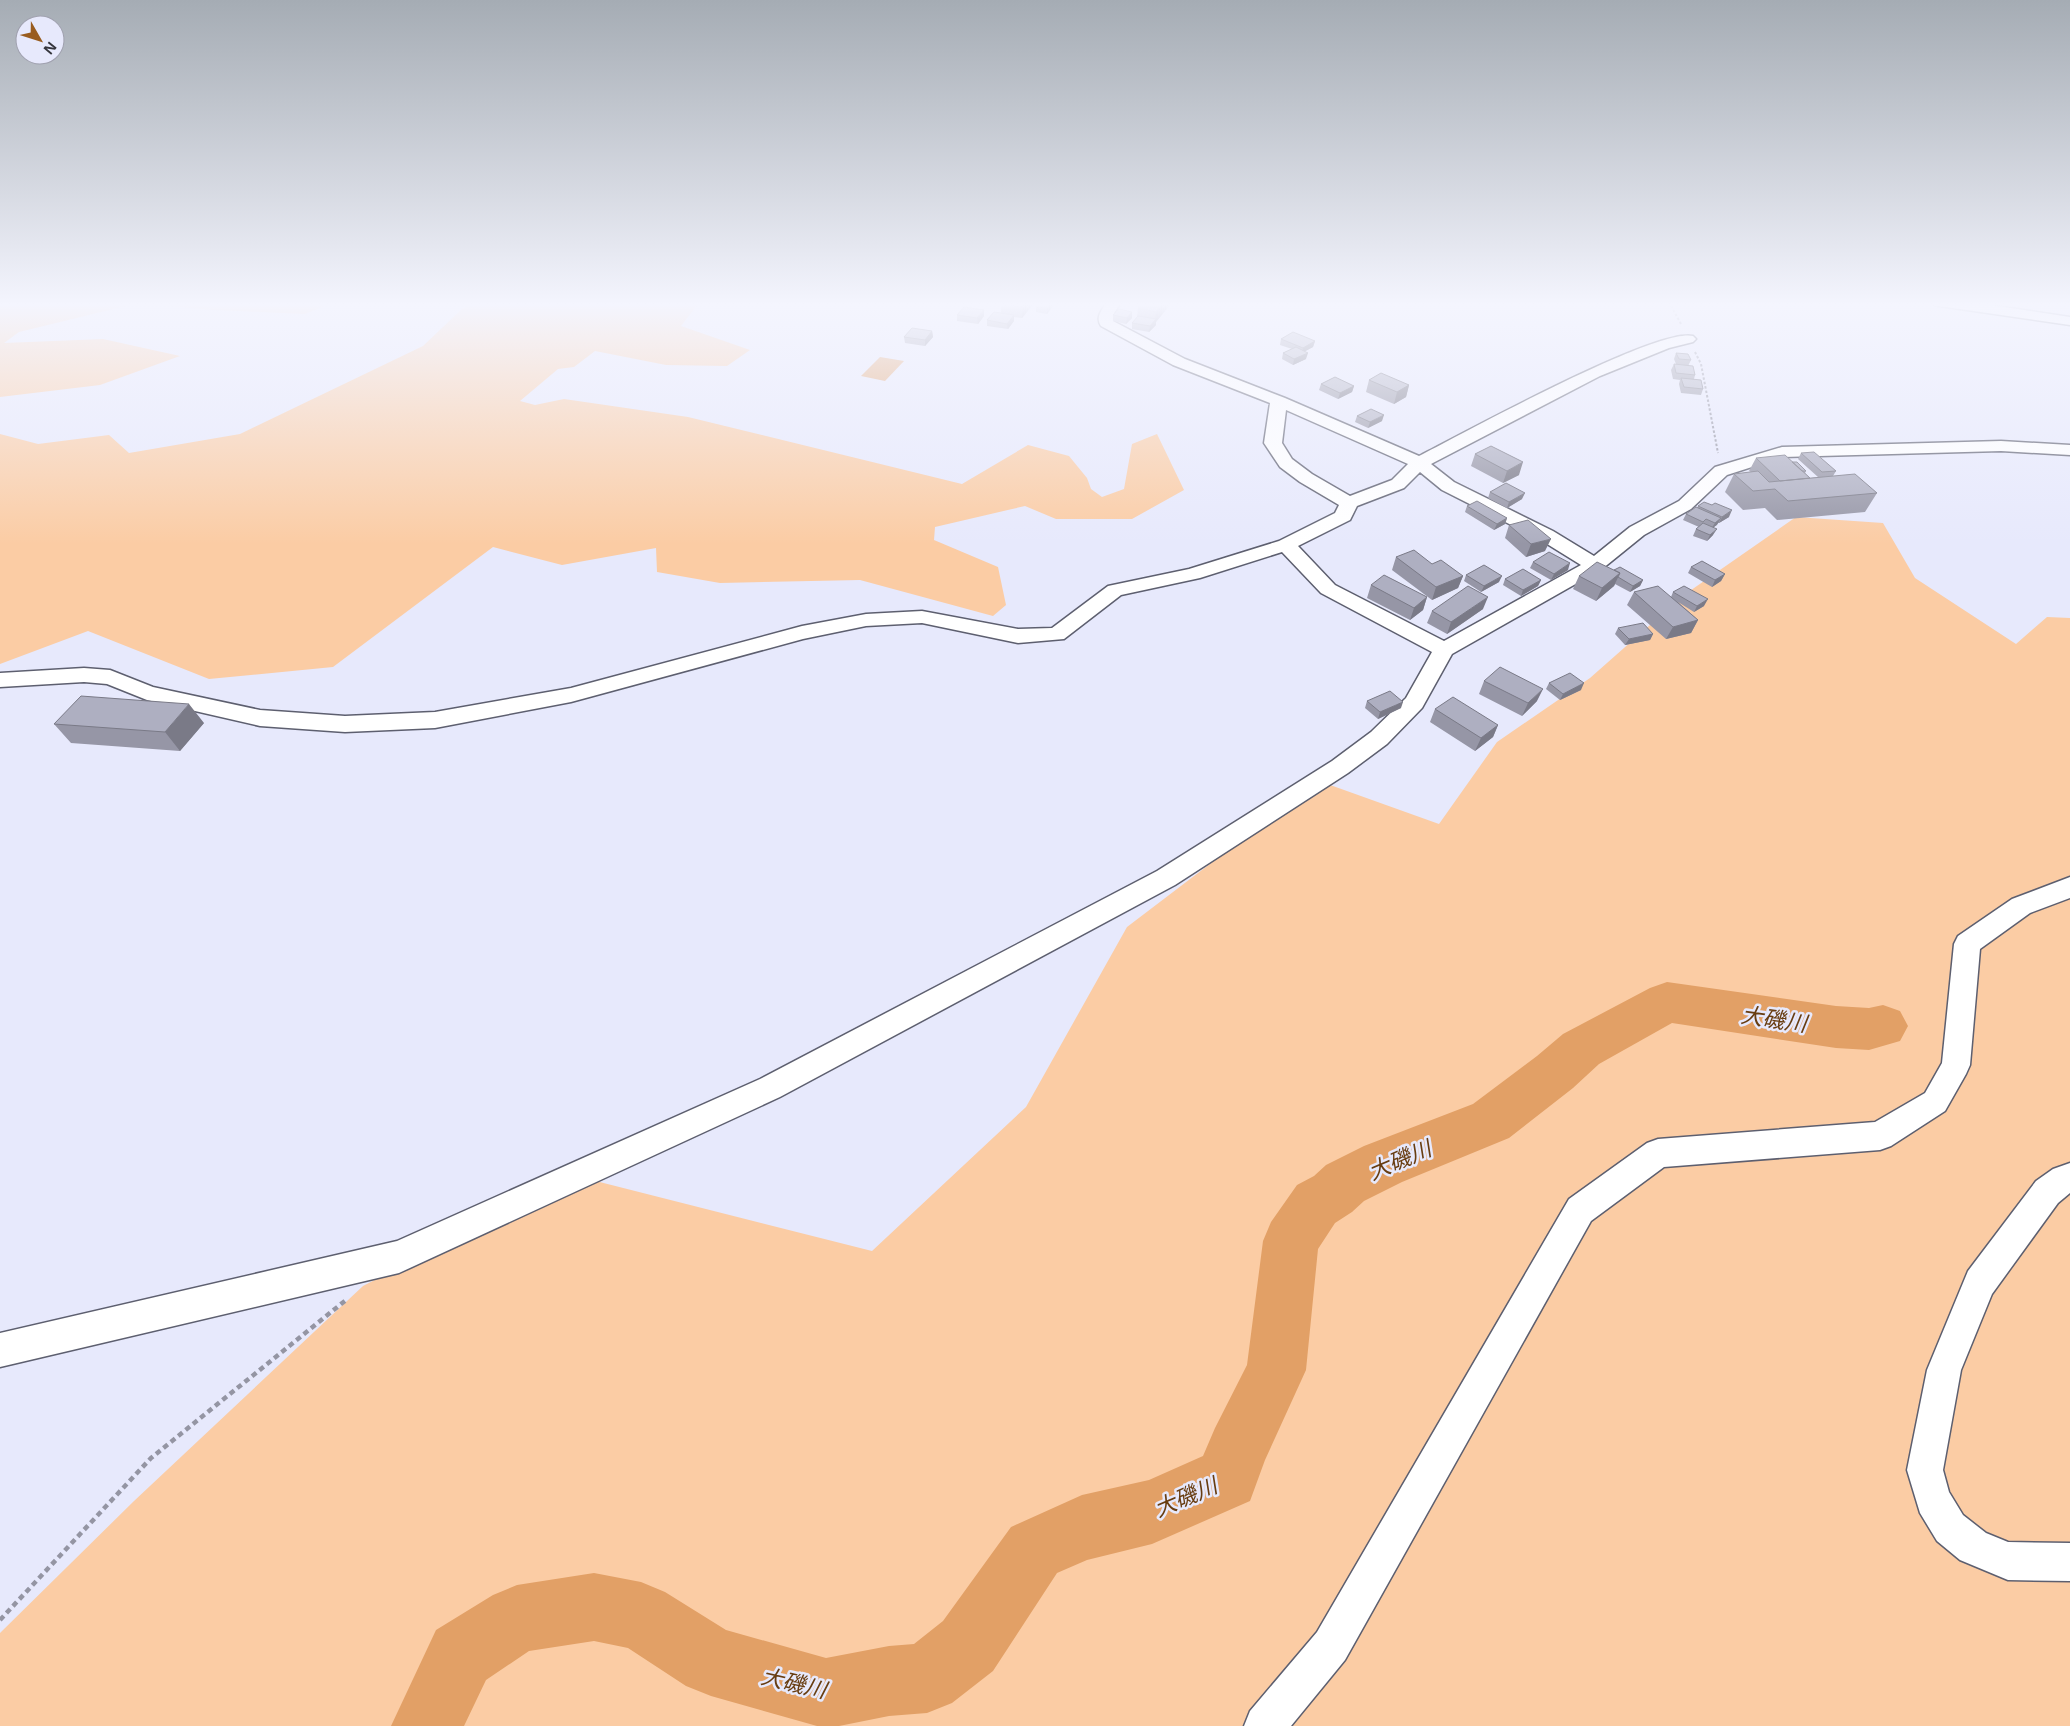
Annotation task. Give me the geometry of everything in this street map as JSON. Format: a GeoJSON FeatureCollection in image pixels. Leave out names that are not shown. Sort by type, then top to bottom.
{"type":"FeatureCollection","features":[{"type":"Feature","properties":{"kind":"street"},"geometry":{"type":"LineString","coordinates":[[1232,383],[1279,401],[1419,463],[1448,486],[1546,535],[1595,565]]}},
{"type":"Feature","properties":{"kind":"street"},"geometry":{"type":"LineString","coordinates":[[0,680],[84,674],[110,677],[147,693],[260,718],[344,724],[435,720],[571,694],[802,633],[866,620],[922,617],[1018,636],[1057,634],[1115,590],[1193,574],[1286,545],[1344,516],[1349,503],[1398,484],[1419,463],[1575,383]]}},
{"type":"Feature","properties":{"kind":"street"},"geometry":{"type":"LineString","coordinates":[[1279,401],[1273,443],[1286,463],[1306,478],[1349,503]]}},
{"type":"Feature","properties":{"kind":"street"},"geometry":{"type":"LineString","coordinates":[[0,1350],[399,1257],[770,1088],[1166,878],[1340,768],[1379,738],[1414,702],[1444,650],[1595,565],[1637,531],[1685,506],[1721,471],[1782,452],[2000,446],[2070,450]]}},
{"type":"Feature","properties":{"kind":"street"},"geometry":{"type":"LineString","coordinates":[[1286,545],[1328,589],[1444,650]]}},
{"type":"Feature","properties":{"kind":"street"},"geometry":{"type":"LineString","coordinates":[[1265,1726],[1331,1646],[1580,1210],[1658,1153],[1880,1136],[1935,1102],[1956,1065],[1967,944],[2021,906],[2070,887]]}},
{"type":"Feature","properties":{"kind":"street"},"geometry":{"type":"LineString","coordinates":[[2070,1178],[2047,1192],[1980,1284],[1944,1370],[1925,1470],[1932,1500],[1950,1528],[1973,1547],[2008,1561],[2070,1562]]}},
{"type":"Feature","properties":{"kind":"path"},"geometry":{"type":"LineString","coordinates":[[1704,383],[1721,471]]}},
{"type":"Feature","properties":{"kind":"path"},"geometry":{"type":"LineString","coordinates":[[0,1620],[151,1458],[348,1298]]}},
{"type":"Feature","properties":{"kind":"shaded area"},"geometry":{"type":"Polygon","coordinates":[[[0,383],[107,383],[100,385],[0,397],[0,383]]]}},
{"type":"Feature","properties":{"kind":"shaded area"},"geometry":{"type":"Polygon","coordinates":[[[347,383],[542,383],[520,401],[535,405],[564,399],[688,417],[962,484],[1028,445],[1069,456],[1087,478],[1091,489],[1102,497],[1124,489],[1132,444],[1157,434],[1184,490],[1132,519],[1056,519],[1025,506],[935,527],[934,540],[998,567],[1006,605],[993,616],[860,580],[720,583],[657,572],[656,548],[562,565],[493,547],[333,667],[209,679],[88,631],[0,664],[0,434],[38,444],[109,435],[129,453],[240,434],[347,383]]]}},
{"type":"Feature","properties":{"kind":"shaded area"},"geometry":{"type":"Polygon","coordinates":[[[1796,517],[1883,523],[1915,578],[2016,644],[2047,617],[2070,618],[2070,1726],[0,1726],[0,1633],[134,1501],[363,1286],[576,1176],[872,1251],[1026,1107],[1127,927],[1319,781],[1439,824],[1497,742],[1590,678],[1684,595],[1796,517]]]}},
{"type":"Feature","properties":{"kind":"building"},"geometry":{"type":"Polygon","coordinates":[[[1347,383],[1354,386],[1340,393],[1321,384],[1347,383]]]}},
{"type":"Feature","properties":{"kind":"building"},"geometry":{"type":"Polygon","coordinates":[[[1375,383],[1403,383],[1409,385],[1397,392],[1375,383]]]}},
{"type":"Feature","properties":{"kind":"building"},"geometry":{"type":"Polygon","coordinates":[[[1683,383],[1702,383],[1703,389],[1684,387],[1683,383]]]}},
{"type":"Feature","properties":{"kind":"building"},"geometry":{"type":"Polygon","coordinates":[[[1371,409],[1384,415],[1370,422],[1357,416],[1371,409]]]}},
{"type":"Feature","properties":{"kind":"building"},"geometry":{"type":"Polygon","coordinates":[[[1491,446],[1523,462],[1507,471],[1475,454],[1491,446]]]}},
{"type":"Feature","properties":{"kind":"building"},"geometry":{"type":"Polygon","coordinates":[[[1814,452],[1836,471],[1822,472],[1801,453],[1814,452]]]}},
{"type":"Feature","properties":{"kind":"building"},"geometry":{"type":"Polygon","coordinates":[[[1785,455],[1810,478],[1780,481],[1756,458],[1785,455]]]}},
{"type":"Feature","properties":{"kind":"building"},"geometry":{"type":"Polygon","coordinates":[[[1792,462],[1797,462],[1806,471],[1802,471],[1792,462]]]}},
{"type":"Feature","properties":{"kind":"building"},"geometry":{"type":"Polygon","coordinates":[[[1758,471],[1769,482],[1855,474],[1877,493],[1788,501],[1775,489],[1753,491],[1734,474],[1758,471]]]}},
{"type":"Feature","properties":{"kind":"building"},"geometry":{"type":"Polygon","coordinates":[[[1506,483],[1525,493],[1509,502],[1490,492],[1506,483]]]}},
{"type":"Feature","properties":{"kind":"building"},"geometry":{"type":"Polygon","coordinates":[[[1477,501],[1507,518],[1497,524],[1467,506],[1477,501]]]}},
{"type":"Feature","properties":{"kind":"building"},"geometry":{"type":"Polygon","coordinates":[[[1704,502],[1712,505],[1715,503],[1732,510],[1722,517],[1698,506],[1704,502]]]}},
{"type":"Feature","properties":{"kind":"building"},"geometry":{"type":"Polygon","coordinates":[[[1696,507],[1721,518],[1715,523],[1706,519],[1703,522],[1686,514],[1696,507]]]}},
{"type":"Feature","properties":{"kind":"building"},"geometry":{"type":"Polygon","coordinates":[[[1528,520],[1551,539],[1531,544],[1509,525],[1528,520]]]}},
{"type":"Feature","properties":{"kind":"building"},"geometry":{"type":"Polygon","coordinates":[[[1703,523],[1717,529],[1710,535],[1696,529],[1703,523]]]}},
{"type":"Feature","properties":{"kind":"building"},"geometry":{"type":"Polygon","coordinates":[[[1414,550],[1432,564],[1441,560],[1463,576],[1436,587],[1396,557],[1414,550]]]}},
{"type":"Feature","properties":{"kind":"building"},"geometry":{"type":"Polygon","coordinates":[[[1549,552],[1570,563],[1554,574],[1533,562],[1549,552]]]}},
{"type":"Feature","properties":{"kind":"building"},"geometry":{"type":"Polygon","coordinates":[[[1702,561],[1725,574],[1715,580],[1691,567],[1702,561]]]}},
{"type":"Feature","properties":{"kind":"building"},"geometry":{"type":"Polygon","coordinates":[[[1597,562],[1620,573],[1602,588],[1579,576],[1597,562]]]}},
{"type":"Feature","properties":{"kind":"building"},"geometry":{"type":"Polygon","coordinates":[[[1484,565],[1502,576],[1484,586],[1466,575],[1484,565]]]}},
{"type":"Feature","properties":{"kind":"building"},"geometry":{"type":"Polygon","coordinates":[[[1620,567],[1643,580],[1633,586],[1618,577],[1620,573],[1614,570],[1620,567]]]}},
{"type":"Feature","properties":{"kind":"building"},"geometry":{"type":"Polygon","coordinates":[[[1523,569],[1541,580],[1523,590],[1505,579],[1523,569]]]}},
{"type":"Feature","properties":{"kind":"building"},"geometry":{"type":"Polygon","coordinates":[[[1384,575],[1427,597],[1414,608],[1371,585],[1384,575]]]}},
{"type":"Feature","properties":{"kind":"building"},"geometry":{"type":"Polygon","coordinates":[[[1468,586],[1488,597],[1451,622],[1432,611],[1468,586]]]}},
{"type":"Feature","properties":{"kind":"building"},"geometry":{"type":"Polygon","coordinates":[[[1658,586],[1698,620],[1673,627],[1634,592],[1658,586]]]}},
{"type":"Feature","properties":{"kind":"building"},"geometry":{"type":"Polygon","coordinates":[[[1684,586],[1708,599],[1697,606],[1673,592],[1684,586]]]}},
{"type":"Feature","properties":{"kind":"building"},"geometry":{"type":"Polygon","coordinates":[[[1643,623],[1653,634],[1629,639],[1618,628],[1643,623]]]}},
{"type":"Feature","properties":{"kind":"building"},"geometry":{"type":"Polygon","coordinates":[[[1500,667],[1543,689],[1528,703],[1484,681],[1500,667]]]}},
{"type":"Feature","properties":{"kind":"building"},"geometry":{"type":"Polygon","coordinates":[[[1570,673],[1584,683],[1563,694],[1549,683],[1570,673]]]}},
{"type":"Feature","properties":{"kind":"building"},"geometry":{"type":"Polygon","coordinates":[[[1390,691],[1403,702],[1380,712],[1367,701],[1390,691]]]}},
{"type":"Feature","properties":{"kind":"building"},"geometry":{"type":"Polygon","coordinates":[[[81,696],[189,704],[165,732],[54,724],[81,696]]]}},
{"type":"Feature","properties":{"kind":"building"},"geometry":{"type":"Polygon","coordinates":[[[1453,697],[1498,725],[1481,738],[1435,709],[1453,697]]]}},
{"type":"Feature","properties":{"kind":"waterway","name":"大磯川"},"geometry":{"type":"LineString","coordinates":[[427,1726],[461,1655],[517,1619],[594,1607],[641,1616],[711,1661],[826,1693],[889,1681],[927,1678],[968,1646],[1034,1550],[1082,1528],[1152,1512],[1227,1478],[1237,1450],[1276,1370],[1291,1241],[1316,1204],[1333,1194],[1345,1183],[1383,1164],[1491,1121],[1555,1072],[1581,1049],[1667,1002],[1836,1027],[1869,1029],[1883,1026]]}}]}
